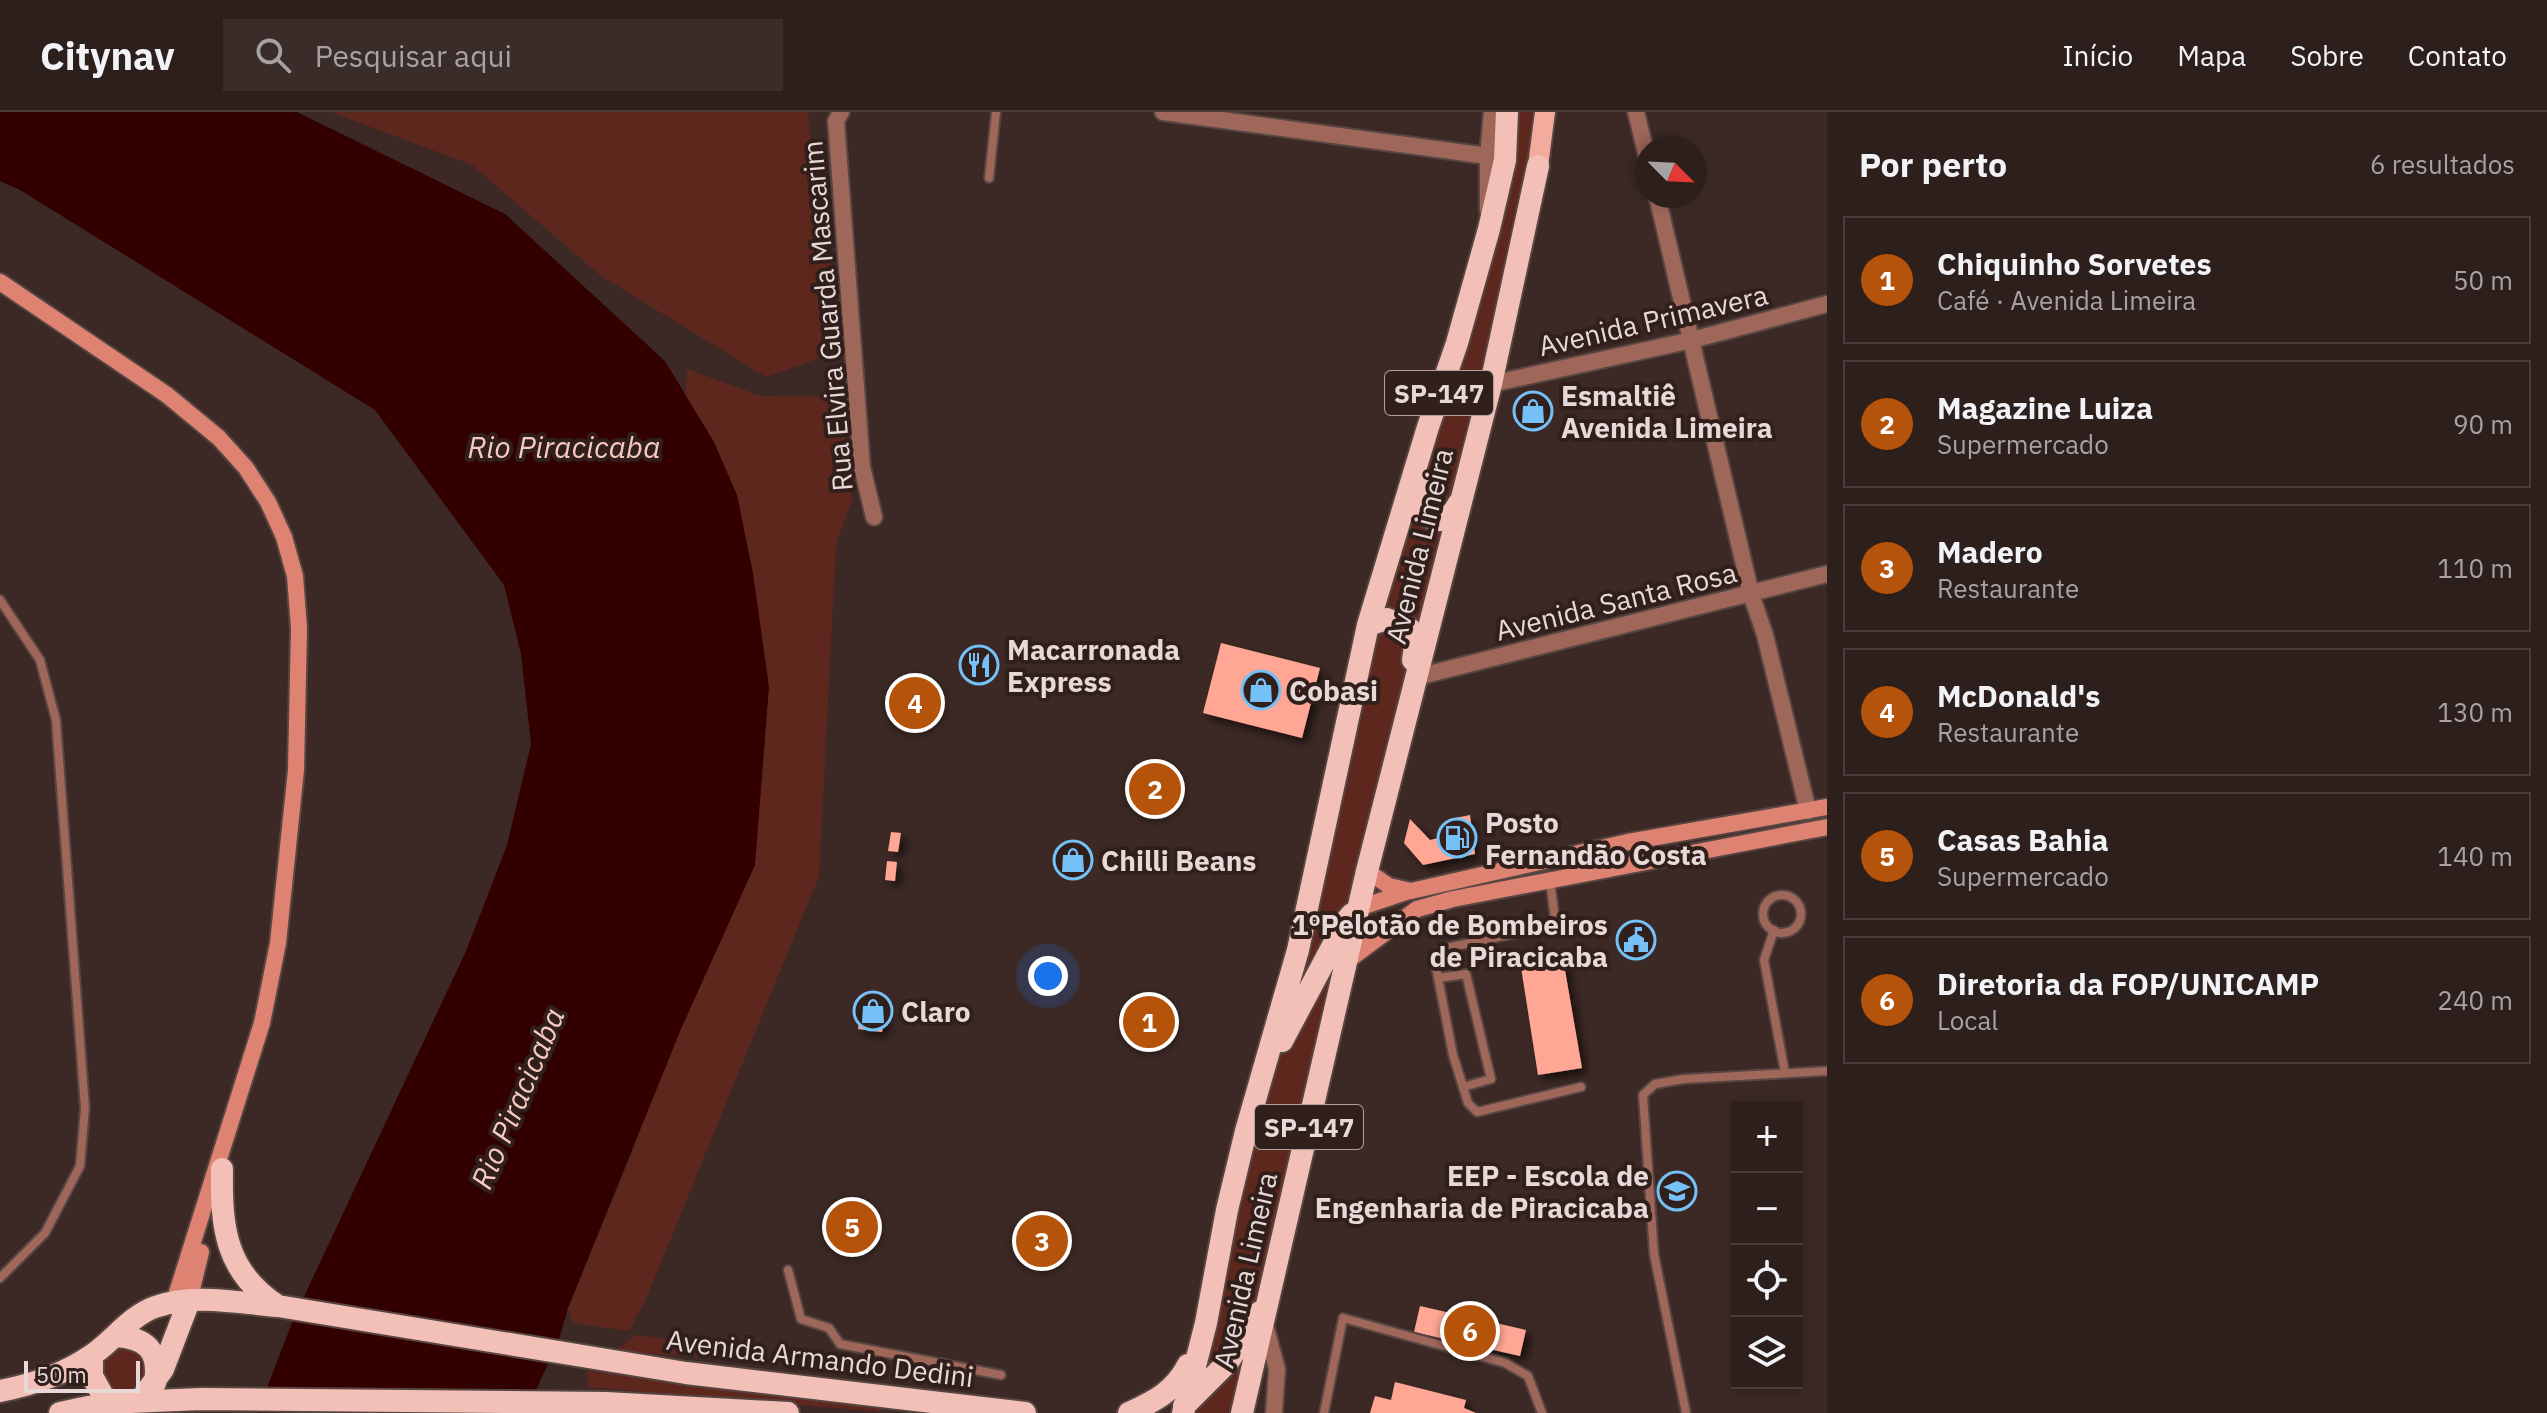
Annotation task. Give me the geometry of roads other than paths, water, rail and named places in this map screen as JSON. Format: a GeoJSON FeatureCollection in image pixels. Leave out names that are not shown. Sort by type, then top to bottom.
{"type":"FeatureCollection","features":[{"type":"Feature","properties":{"kind":"highway","name":"Avenida Limeira"},"geometry":{"type":"LineString","coordinates":[[1180,1411],[1206,1323],[1227,1210],[1260,1081],[1298,950],[1368,625],[1457,343],[1489,229],[1496,158],[1507,112]]}},
{"type":"Feature","properties":{"kind":"highway","name":"Avenida Limeira"},"geometry":{"type":"LineString","coordinates":[[1242,1413],[1265,1325],[1367,871],[1491,384],[1538,166]]}},
{"type":"Feature","properties":{"kind":"highway"},"geometry":{"type":"LineString","coordinates":[[1428,427],[1417,492],[1418,507],[1425,515],[1445,520],[1452,516],[1462,499]]}},
{"type":"Feature","properties":{"kind":"highway"},"geometry":{"type":"LineString","coordinates":[[1368,625],[1391,620],[1410,629],[1416,640],[1399,744]]}},
{"type":"Feature","properties":{"kind":"highway"},"geometry":{"type":"LineString","coordinates":[[1260,1081],[1346,921],[1359,908]]}},
{"type":"Feature","properties":{"kind":"highway"},"geometry":{"type":"LineString","coordinates":[[222,1161],[221,1202],[225,1233],[235,1262],[252,1287],[278,1306]]}},
{"type":"Feature","properties":{"kind":"highway"},"geometry":{"type":"LineString","coordinates":[[1180,1411],[1228,1362],[1271,1293]]}},
{"type":"Feature","properties":{"kind":"highway"},"geometry":{"type":"LineString","coordinates":[[0,1391],[38,1381],[92,1356],[143,1313],[157,1306],[182,1302],[173,1347],[147,1392],[60,1413]]}},
{"type":"Feature","properties":{"kind":"highway","name":"Avenida Armando Dedini"},"geometry":{"type":"LineString","coordinates":[[182,1302],[278,1306],[607,1362],[1025,1413]]}},
{"type":"Feature","properties":{"kind":"highway"},"geometry":{"type":"LineString","coordinates":[[1129,1413],[1158,1400],[1176,1384],[1187,1368],[1206,1323]]}},
{"type":"Feature","properties":{"kind":"highway"},"geometry":{"type":"LineString","coordinates":[[116,1336],[131,1336],[147,1346],[156,1364],[147,1392]]}},
{"type":"Feature","properties":{"kind":"highway"},"geometry":{"type":"LineString","coordinates":[[92,1356],[92,1376],[107,1403]]}},
{"type":"Feature","properties":{"kind":"highway","name":"Avenida Armando Dedini"},"geometry":{"type":"LineString","coordinates":[[147,1392],[201,1399],[606,1403],[788,1413]]}},
{"type":"Feature","properties":{"kind":"main road","name":"Avenida Limeira"},"geometry":{"type":"LineString","coordinates":[[1496,158],[1515,112]]}},
{"type":"Feature","properties":{"kind":"main road","name":"Avenida Limeira"},"geometry":{"type":"LineString","coordinates":[[1538,166],[1545,112]]}},
{"type":"Feature","properties":{"kind":"main road"},"geometry":{"type":"LineString","coordinates":[[0,282],[167,395],[219,438],[246,468],[268,502],[284,537],[295,576],[299,628],[296,770],[278,943],[262,1023],[182,1302]]}},
{"type":"Feature","properties":{"kind":"main road"},"geometry":{"type":"LineString","coordinates":[[1359,908],[1411,891],[1628,842],[1827,807]]}},
{"type":"Feature","properties":{"kind":"main road"},"geometry":{"type":"LineString","coordinates":[[1347,961],[1417,909],[1453,899],[1827,827]]}},
{"type":"Feature","properties":{"kind":"main road"},"geometry":{"type":"LineString","coordinates":[[1628,842],[1632,866]]}},
{"type":"Feature","properties":{"kind":"main road"},"geometry":{"type":"LineString","coordinates":[[1367,871],[1389,886],[1411,891]]}},
{"type":"Feature","properties":{"kind":"street","name":"Rua Elvira Guarda Mascarim"},"geometry":{"type":"LineString","coordinates":[[841,112],[836,121],[862,467],[874,517]]}},
{"type":"Feature","properties":{"kind":"street"},"geometry":{"type":"LineString","coordinates":[[1163,112],[1235,116],[1496,158],[1492,112]]}},
{"type":"Feature","properties":{"kind":"street"},"geometry":{"type":"LineString","coordinates":[[1636,112],[1642,136]]}},
{"type":"Feature","properties":{"kind":"street"},"geometry":{"type":"LineString","coordinates":[[1660,208],[1751,594],[1765,635],[1808,811]]}},
{"type":"Feature","properties":{"kind":"street","name":"Avenida Primavera"},"geometry":{"type":"LineString","coordinates":[[1491,384],[1692,340],[1827,304]]}},
{"type":"Feature","properties":{"kind":"street","name":"Avenida Santa Rosa"},"geometry":{"type":"LineString","coordinates":[[1417,677],[1827,574]]}},
{"type":"Feature","properties":{"kind":"street"},"geometry":{"type":"LineString","coordinates":[[1265,1325],[1277,1369],[1274,1413]]}},
{"type":"Feature","properties":{"kind":"lane"},"geometry":{"type":"LineString","coordinates":[[989,178],[996,112]]}},
{"type":"Feature","properties":{"kind":"lane"},"geometry":{"type":"LineString","coordinates":[[0,600],[40,660],[56,720],[85,1108],[80,1166],[45,1233],[0,1278]]}},
{"type":"Feature","properties":{"kind":"lane"},"geometry":{"type":"LineString","coordinates":[[1550,881],[1555,919],[1551,926],[1441,949],[1435,962],[1453,1055],[1468,1103],[1477,1112],[1581,1087]]}},
{"type":"Feature","properties":{"kind":"lane"},"geometry":{"type":"LineString","coordinates":[[1778,895],[1790,897],[1799,906],[1801,918],[1788,932],[1774,930],[1764,919],[1765,907],[1778,895]]}},
{"type":"Feature","properties":{"kind":"lane"},"geometry":{"type":"LineString","coordinates":[[1774,930],[1764,960],[1785,1073]]}},
{"type":"Feature","properties":{"kind":"lane"},"geometry":{"type":"LineString","coordinates":[[1438,978],[1466,974],[1491,1079],[1463,1087]]}},
{"type":"Feature","properties":{"kind":"lane"},"geometry":{"type":"LineString","coordinates":[[1686,1413],[1654,1254],[1643,1095],[1655,1084],[1684,1079],[1827,1071]]}},
{"type":"Feature","properties":{"kind":"lane"},"geometry":{"type":"LineString","coordinates":[[788,1270],[801,1319],[829,1328],[840,1344],[1001,1375]]}},
{"type":"Feature","properties":{"kind":"lane"},"geometry":{"type":"LineString","coordinates":[[1324,1413],[1343,1318],[1505,1363],[1528,1376],[1542,1413]]}},
{"type":"Feature","properties":{"kind":"water","name":"Rio Piracicaba"},"geometry":{"type":"Polygon","coordinates":[[[0,112],[297,112],[505,214],[665,361],[714,442],[737,495],[753,573],[769,687],[755,865],[681,1029],[568,1308],[558,1343],[525,1413],[257,1413],[294,1318],[466,951],[507,845],[531,744],[521,654],[504,585],[375,410],[20,190],[0,181],[0,112]]]}},
{"type":"Feature","properties":{"kind":"place","name":"Esmaltiê Avenida Limeira"},"geometry":{"type":"Point","coordinates":[1533,411]}},
{"type":"Feature","properties":{"kind":"place","name":"Macarronada Express"},"geometry":{"type":"Point","coordinates":[979,665]}},
{"type":"Feature","properties":{"kind":"place","name":"Cobasi"},"geometry":{"type":"Point","coordinates":[1261,690]}},
{"type":"Feature","properties":{"kind":"place","name":"McDonald's"},"geometry":{"type":"Point","coordinates":[915,703]}},
{"type":"Feature","properties":{"kind":"place","name":"Magazine Luiza"},"geometry":{"type":"Point","coordinates":[1155,789]}},
{"type":"Feature","properties":{"kind":"place","name":"Posto Fernandão Costa"},"geometry":{"type":"Point","coordinates":[1457,838]}},
{"type":"Feature","properties":{"kind":"place","name":"Chilli Beans"},"geometry":{"type":"Point","coordinates":[1073,860]}},
{"type":"Feature","properties":{"kind":"place","name":"1ºPelotão de Bombeiros de Piracicaba"},"geometry":{"type":"Point","coordinates":[1636,940]}},
{"type":"Feature","properties":{"kind":"place","name":"Claro"},"geometry":{"type":"Point","coordinates":[873,1011]}},
{"type":"Feature","properties":{"kind":"place","name":"Chiquinho Sorvetes"},"geometry":{"type":"Point","coordinates":[1149,1022]}},
{"type":"Feature","properties":{"kind":"place","name":"EEP - Escola de Engenharia de Piracicaba"},"geometry":{"type":"Point","coordinates":[1677,1191]}},
{"type":"Feature","properties":{"kind":"place","name":"Casas Bahia"},"geometry":{"type":"Point","coordinates":[852,1227]}},
{"type":"Feature","properties":{"kind":"place","name":"Madero"},"geometry":{"type":"Point","coordinates":[1042,1241]}},
{"type":"Feature","properties":{"kind":"place","name":"Diretoria da FOP/UNICAMP"},"geometry":{"type":"Point","coordinates":[1470,1331]}}]}
